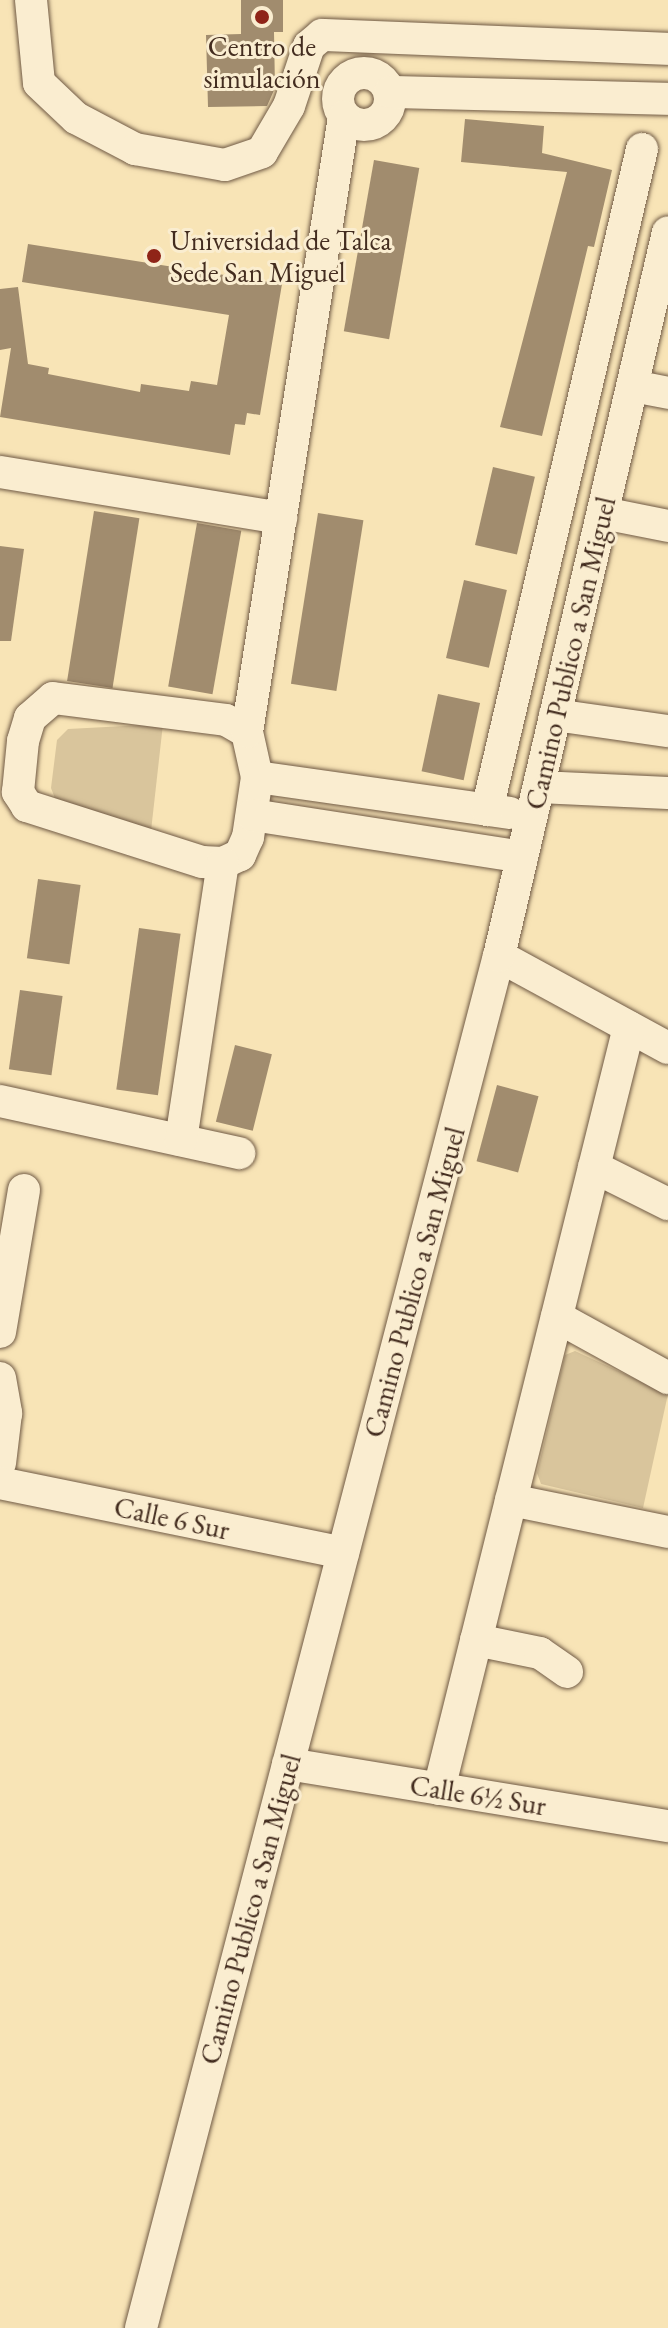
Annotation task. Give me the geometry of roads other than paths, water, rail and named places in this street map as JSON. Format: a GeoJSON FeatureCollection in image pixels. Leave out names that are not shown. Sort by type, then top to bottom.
{"type":"FeatureCollection","features":[{"type":"Feature","properties":{"kind":"street"},"geometry":{"type":"LineString","coordinates":[[31,0],[39,83],[76,118],[135,149],[225,165],[262,152],[289,106],[309,46],[322,35],[668,49]]}},
{"type":"Feature","properties":{"kind":"street"},"geometry":{"type":"LineString","coordinates":[[247,732],[226,720],[53,698],[30,718],[12,740],[18,792],[27,806],[202,862],[223,863],[240,855],[252,815],[257,777],[247,732],[344,117],[358,125],[375,123],[387,112],[390,92],[668,99]]}},
{"type":"Feature","properties":{"kind":"street"},"geometry":{"type":"LineString","coordinates":[[487,810],[642,149]]}},
{"type":"Feature","properties":{"kind":"street","name":"Camino Publico a San Miguel"},"geometry":{"type":"LineString","coordinates":[[141,2328],[499,956],[668,232]]}},
{"type":"Feature","properties":{"kind":"street"},"geometry":{"type":"LineString","coordinates":[[633,386],[668,393]]}},
{"type":"Feature","properties":{"kind":"street"},"geometry":{"type":"LineString","coordinates":[[0,472],[281,518]]}},
{"type":"Feature","properties":{"kind":"street"},"geometry":{"type":"LineString","coordinates":[[603,513],[668,526]]}},
{"type":"Feature","properties":{"kind":"street"},"geometry":{"type":"LineString","coordinates":[[555,715],[668,731]]}},
{"type":"Feature","properties":{"kind":"street"},"geometry":{"type":"LineString","coordinates":[[257,777],[487,810],[535,801],[668,793]]}},
{"type":"Feature","properties":{"kind":"street"},"geometry":{"type":"LineString","coordinates":[[252,815],[522,857]]}},
{"type":"Feature","properties":{"kind":"street"},"geometry":{"type":"LineString","coordinates":[[181,1140],[223,863]]}},
{"type":"Feature","properties":{"kind":"street"},"geometry":{"type":"LineString","coordinates":[[499,956],[668,1048]]}},
{"type":"Feature","properties":{"kind":"street"},"geometry":{"type":"LineString","coordinates":[[439,1789],[629,1027]]}},
{"type":"Feature","properties":{"kind":"street"},"geometry":{"type":"LineString","coordinates":[[0,1101],[239,1153]]}},
{"type":"Feature","properties":{"kind":"street"},"geometry":{"type":"LineString","coordinates":[[594,1167],[668,1204]]}},
{"type":"Feature","properties":{"kind":"street"},"geometry":{"type":"LineString","coordinates":[[0,1332],[24,1190]]}},
{"type":"Feature","properties":{"kind":"street"},"geometry":{"type":"LineString","coordinates":[[557,1317],[668,1378]]}},
{"type":"Feature","properties":{"kind":"street"},"geometry":{"type":"LineString","coordinates":[[0,1378],[6,1413],[0,1463]]}},
{"type":"Feature","properties":{"kind":"street","name":"Calle 6 Sur"},"geometry":{"type":"LineString","coordinates":[[0,1483],[343,1553]]}},
{"type":"Feature","properties":{"kind":"street"},"geometry":{"type":"LineString","coordinates":[[511,1500],[668,1532]]}},
{"type":"Feature","properties":{"kind":"street"},"geometry":{"type":"LineString","coordinates":[[476,1640],[548,1655],[567,1672]]}},
{"type":"Feature","properties":{"kind":"street","name":"Calle 6½ Sur"},"geometry":{"type":"LineString","coordinates":[[288,1764],[668,1826]]}},
{"type":"Feature","properties":{"kind":"place","name":"Centro de simulación"},"geometry":{"type":"Point","coordinates":[262,17]}},
{"type":"Feature","properties":{"kind":"place","name":"Universidad de Talca Sede San Miguel"},"geometry":{"type":"Point","coordinates":[154,256]}}]}
